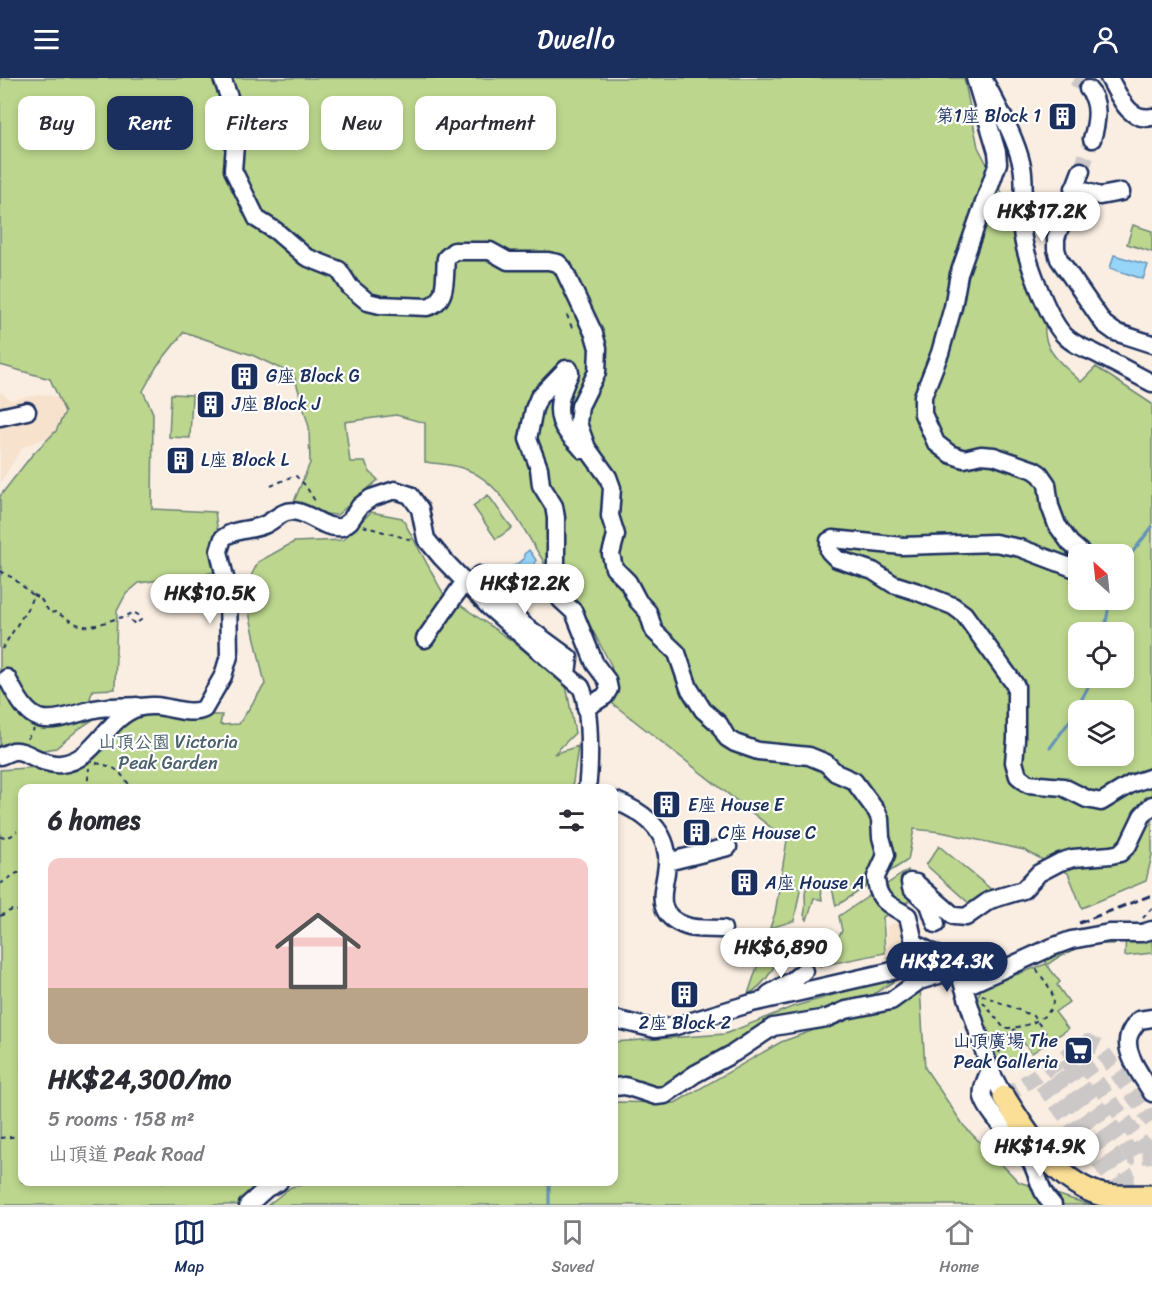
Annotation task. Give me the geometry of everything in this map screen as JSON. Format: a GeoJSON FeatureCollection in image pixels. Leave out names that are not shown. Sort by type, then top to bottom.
{"type":"FeatureCollection","features":[{"type":"Feature","properties":{"kind":"main road"},"geometry":{"type":"LineString","coordinates":[[996,1082],[1041,1150],[1065,1176],[1097,1193],[1152,1196]]}},
{"type":"Feature","properties":{"kind":"street"},"geometry":{"type":"LineString","coordinates":[[222,78],[229,97],[225,125],[235,146],[233,170],[257,219],[276,231],[306,257],[340,270],[350,287],[368,302],[380,306],[427,307],[434,305],[443,292],[446,258],[454,251],[490,251],[508,261],[548,261],[562,266],[594,334],[598,348],[597,372],[581,403],[578,420],[580,431],[593,459],[608,477],[612,488],[610,516],[616,537],[611,552],[612,564],[628,582],[638,601],[648,612],[654,631],[678,653],[687,685],[702,709],[718,722],[727,738],[760,751],[809,756],[826,762],[836,773],[853,780],[880,818],[880,837],[886,855],[877,872],[876,880],[882,899],[887,905],[908,916],[913,938],[918,946],[952,965],[971,990],[996,1082],[983,1090],[986,1102],[1029,1158],[1043,1192],[1053,1205]]}},
{"type":"Feature","properties":{"kind":"street"},"geometry":{"type":"LineString","coordinates":[[975,78],[997,152],[998,163],[959,274],[953,307],[936,363],[922,396],[923,414],[936,443],[950,454],[964,459],[992,456],[1040,474],[1047,484],[1056,525],[1071,544]]}},
{"type":"Feature","properties":{"kind":"street"},"geometry":{"type":"LineString","coordinates":[[983,78],[1015,143],[1024,187],[1024,240],[1041,295],[1056,325],[1062,334],[1075,344],[1152,382]]}},
{"type":"Feature","properties":{"kind":"street"},"geometry":{"type":"LineString","coordinates":[[1109,78],[1131,113],[1140,117],[1152,117]]}},
{"type":"Feature","properties":{"kind":"street"},"geometry":{"type":"LineString","coordinates":[[1088,89],[1094,95],[1097,105],[1092,139]]}},
{"type":"Feature","properties":{"kind":"street"},"geometry":{"type":"LineString","coordinates":[[1081,171],[1056,238],[1059,259],[1104,324],[1115,332],[1152,344]]}},
{"type":"Feature","properties":{"kind":"street"},"geometry":{"type":"LineString","coordinates":[[1074,188],[1100,196],[1121,192]]}},
{"type":"Feature","properties":{"kind":"street"},"geometry":{"type":"LineString","coordinates":[[586,708],[605,696],[609,689],[607,680],[595,664],[574,612],[555,591],[553,582],[556,563],[554,506],[541,484],[539,468],[528,439],[534,409],[539,398],[566,369],[569,369],[570,373],[560,397],[559,418],[566,432],[579,445],[586,457],[593,459]]}},
{"type":"Feature","properties":{"kind":"street"},"geometry":{"type":"LineString","coordinates":[[0,417],[27,411]]}},
{"type":"Feature","properties":{"kind":"street"},"geometry":{"type":"LineString","coordinates":[[7,678],[19,701],[31,714],[40,718],[58,720],[92,709],[147,706],[167,706],[190,712],[201,711],[210,702],[229,656],[228,591],[219,547],[223,537],[232,532],[263,525],[282,513],[291,511],[302,513],[326,526],[342,527],[366,501],[399,490],[410,495],[417,503],[426,539],[472,578],[489,607],[581,687],[585,695],[586,708],[590,771],[588,784]]}},
{"type":"Feature","properties":{"kind":"street"},"geometry":{"type":"LineString","coordinates":[[1068,566],[1020,548],[995,543],[902,546],[833,539],[827,543],[829,551],[837,559],[873,571],[896,586],[955,607],[966,616],[1015,685],[1014,762],[1022,781],[1031,785],[1063,787],[1087,799],[1101,802],[1131,784],[1152,777]]}},
{"type":"Feature","properties":{"kind":"street"},"geometry":{"type":"LineString","coordinates":[[425,639],[472,578]]}},
{"type":"Feature","properties":{"kind":"street"},"geometry":{"type":"LineString","coordinates":[[6,754],[18,751],[46,764],[72,761],[87,754],[124,715],[147,706]]}},
{"type":"Feature","properties":{"kind":"street"},"geometry":{"type":"LineString","coordinates":[[618,802],[634,808],[649,820],[664,844],[667,862],[662,900],[668,913],[678,923],[691,928],[723,929]]}},
{"type":"Feature","properties":{"kind":"street"},"geometry":{"type":"LineString","coordinates":[[936,924],[930,906],[911,888],[910,882],[916,883],[954,916],[966,916],[993,898],[1023,890],[1039,873],[1060,862],[1073,858],[1111,855],[1120,852],[1130,843],[1142,816],[1152,805]]}},
{"type":"Feature","properties":{"kind":"street"},"geometry":{"type":"LineString","coordinates":[[667,862],[728,847]]}},
{"type":"Feature","properties":{"kind":"street"},"geometry":{"type":"LineString","coordinates":[[971,990],[1052,946],[1084,937],[1114,933],[1142,933],[1152,930]]}},
{"type":"Feature","properties":{"kind":"street"},"geometry":{"type":"LineString","coordinates":[[618,1020],[655,1029],[676,1026],[752,1003],[927,963],[952,965]]}},
{"type":"Feature","properties":{"kind":"street"},"geometry":{"type":"LineString","coordinates":[[618,1087],[625,1086],[656,1096],[665,1095],[773,1027],[827,1018],[846,1010],[891,1001],[920,981],[952,965]]}},
{"type":"Feature","properties":{"kind":"street"},"geometry":{"type":"LineString","coordinates":[[752,1003],[793,980],[804,971]]}},
{"type":"Feature","properties":{"kind":"street"},"geometry":{"type":"LineString","coordinates":[[1152,1018],[1139,1020],[1127,1042],[1132,1060],[1152,1093]]}},
{"type":"Feature","properties":{"kind":"street"},"geometry":{"type":"LineString","coordinates":[[248,1205],[270,1186]]}},
{"type":"Feature","properties":{"kind":"path"},"geometry":{"type":"LineString","coordinates":[[567,315],[572,328]]}},
{"type":"Feature","properties":{"kind":"path"},"geometry":{"type":"LineString","coordinates":[[271,486],[295,475],[320,508]]}},
{"type":"Feature","properties":{"kind":"path"},"geometry":{"type":"LineString","coordinates":[[370,527],[404,536]]}},
{"type":"Feature","properties":{"kind":"path"},"geometry":{"type":"LineString","coordinates":[[0,571],[40,598],[50,612],[82,627],[91,627],[127,617],[133,612],[141,616],[141,620],[135,624],[127,617]]}},
{"type":"Feature","properties":{"kind":"path"},"geometry":{"type":"LineString","coordinates":[[0,652],[29,606],[33,595]]}},
{"type":"Feature","properties":{"kind":"path"},"geometry":{"type":"LineString","coordinates":[[6,754],[30,736],[40,718]]}},
{"type":"Feature","properties":{"kind":"path"},"geometry":{"type":"LineString","coordinates":[[88,784],[90,764],[112,766],[129,784]]}},
{"type":"Feature","properties":{"kind":"path"},"geometry":{"type":"LineString","coordinates":[[0,837],[11,836],[16,831]]}},
{"type":"Feature","properties":{"kind":"path"},"geometry":{"type":"LineString","coordinates":[[0,884],[18,873]]}},
{"type":"Feature","properties":{"kind":"path"},"geometry":{"type":"LineString","coordinates":[[0,916],[12,910],[18,910]]}},
{"type":"Feature","properties":{"kind":"path"},"geometry":{"type":"LineString","coordinates":[[996,1082],[1000,1047],[1004,1039],[1016,1029],[1037,1022],[1052,1006],[1052,993],[1030,957]]}},
{"type":"Feature","properties":{"kind":"path"},"geometry":{"type":"LineString","coordinates":[[971,990],[1033,1016],[1051,1040]]}},
{"type":"Feature","properties":{"kind":"path"},"geometry":{"type":"LineString","coordinates":[[984,1003],[1004,1028],[1016,1029]]}},
{"type":"Feature","properties":{"kind":"path"},"geometry":{"type":"LineString","coordinates":[[0,1138],[18,1136]]}},
{"type":"Feature","properties":{"kind":"shaded area"},"geometry":{"type":"Polygon","coordinates":[[[0,391],[10,400],[44,394],[64,399],[66,416],[61,432],[23,447],[0,483],[0,391]]]}},
{"type":"Feature","properties":{"kind":"shaded area"},"geometry":{"type":"Polygon","coordinates":[[[903,919],[911,948],[885,959],[887,926],[903,919]]]}},
{"type":"Feature","properties":{"kind":"green space"},"geometry":{"type":"Polygon","coordinates":[[[0,78],[964,78],[978,147],[1022,231],[1049,309],[1045,332],[1051,350],[1081,382],[1096,367],[1152,404],[1152,855],[1146,881],[1082,908],[1068,873],[1024,850],[941,832],[914,829],[908,860],[836,906],[832,888],[820,886],[822,900],[814,898],[807,920],[804,915],[807,886],[801,885],[794,921],[770,928],[775,913],[787,840],[613,704],[614,680],[611,665],[586,618],[545,597],[540,587],[544,562],[500,494],[476,474],[458,467],[425,462],[425,423],[396,415],[345,422],[350,462],[365,462],[370,472],[378,480],[337,515],[290,511],[310,463],[309,427],[294,375],[252,355],[184,332],[157,366],[143,391],[153,413],[152,509],[215,512],[223,571],[139,583],[126,594],[117,611],[115,689],[93,690],[90,698],[105,712],[80,728],[56,748],[39,751],[12,743],[0,746],[0,576],[3,572],[0,565],[0,496],[32,455],[56,431],[65,412],[50,379],[0,365],[0,78]]]}},
{"type":"Feature","properties":{"kind":"green space"},"geometry":{"type":"Polygon","coordinates":[[[1133,225],[1152,231],[1152,252],[1127,244],[1133,225]]]}},
{"type":"Feature","properties":{"kind":"green space"},"geometry":{"type":"Polygon","coordinates":[[[171,394],[192,395],[190,438],[169,437],[171,394]]]}},
{"type":"Feature","properties":{"kind":"green space"},"geometry":{"type":"Polygon","coordinates":[[[488,495],[512,528],[496,539],[473,506],[488,495]]]}},
{"type":"Feature","properties":{"kind":"green space","name":"山頂公園 Victoria Peak Garden"},"geometry":{"type":"Polygon","coordinates":[[[371,512],[402,518],[443,593],[512,641],[566,685],[575,733],[554,754],[578,746],[573,784],[18,784],[18,1186],[264,1186],[240,1205],[0,1205],[0,770],[77,764],[130,715],[222,715],[220,725],[239,724],[265,684],[244,590],[258,562],[294,542],[343,540],[371,512]]]}},
{"type":"Feature","properties":{"kind":"green space"},"geometry":{"type":"Polygon","coordinates":[[[939,846],[993,891],[970,904],[926,865],[939,846]]]}},
{"type":"Feature","properties":{"kind":"green space"},"geometry":{"type":"Polygon","coordinates":[[[908,870],[909,901],[883,917],[885,953],[820,966],[842,931],[839,916],[908,870]]]}},
{"type":"Feature","properties":{"kind":"green space"},"geometry":{"type":"Polygon","coordinates":[[[1152,923],[1152,953],[1125,956],[1126,929],[1152,923]]]}},
{"type":"Feature","properties":{"kind":"green space"},"geometry":{"type":"Polygon","coordinates":[[[1094,938],[1116,941],[1115,944],[1101,944],[1100,942],[1079,948],[1047,965],[1060,982],[1057,985],[1069,1002],[1055,1012],[1068,1029],[1032,1053],[1023,1042],[1020,1045],[1020,1064],[1005,1065],[1000,1070],[1001,1075],[996,1075],[972,1001],[982,987],[1046,964],[1046,957],[1094,938]]]}},
{"type":"Feature","properties":{"kind":"green space"},"geometry":{"type":"Polygon","coordinates":[[[785,944],[766,979],[748,994],[763,949],[785,944]]]}},
{"type":"Feature","properties":{"kind":"green space"},"geometry":{"type":"Polygon","coordinates":[[[909,948],[926,956],[890,963],[888,957],[909,948]]]}},
{"type":"Feature","properties":{"kind":"green space"},"geometry":{"type":"Polygon","coordinates":[[[906,974],[872,995],[775,1030],[672,1090],[618,1090],[618,1042],[725,1034],[792,1007],[906,974]]]}},
{"type":"Feature","properties":{"kind":"green space"},"geometry":{"type":"Polygon","coordinates":[[[920,988],[925,1068],[964,1126],[1019,1182],[1090,1205],[268,1205],[291,1187],[296,1186],[618,1186],[618,1102],[675,1103],[781,1042],[878,1007],[920,988]]]}},
{"type":"Feature","properties":{"kind":"water"},"geometry":{"type":"Polygon","coordinates":[[[1114,255],[1148,265],[1143,279],[1110,268],[1114,255]]]}},
{"type":"Feature","properties":{"kind":"water"},"geometry":{"type":"Polygon","coordinates":[[[529,550],[536,560],[524,585],[516,578],[512,567],[524,559],[524,554],[529,550]]]}},
{"type":"Feature","properties":{"kind":"waterway"},"geometry":{"type":"LineString","coordinates":[[1134,550],[1152,527]]}},
{"type":"Feature","properties":{"kind":"waterway"},"geometry":{"type":"LineString","coordinates":[[1106,622],[1108,610]]}},
{"type":"Feature","properties":{"kind":"waterway"},"geometry":{"type":"LineString","coordinates":[[1050,748],[1071,719],[1088,688]]}},
{"type":"Feature","properties":{"kind":"waterway"},"geometry":{"type":"LineString","coordinates":[[549,1186],[549,1205]]}},
{"type":"Feature","properties":{"kind":"tunnel"},"geometry":{"type":"LineString","coordinates":[[1075,78],[1088,89]]}},
{"type":"Feature","properties":{"kind":"tunnel"},"geometry":{"type":"LineString","coordinates":[[1081,171],[1092,139]]}},
{"type":"Feature","properties":{"kind":"tunnel"},"geometry":{"type":"LineString","coordinates":[[1004,1097],[1088,1042],[1100,1048],[1152,1122]]}},
{"type":"Feature","properties":{"kind":"tunnel"},"geometry":{"type":"LineString","coordinates":[[1063,1070],[1080,1059],[1141,1143],[1152,1150]]}},
{"type":"Feature","properties":{"kind":"tunnel"},"geometry":{"type":"LineString","coordinates":[[1068,1067],[1134,1157],[1152,1155]]}},
{"type":"Feature","properties":{"kind":"tunnel"},"geometry":{"type":"LineString","coordinates":[[1055,1075],[1127,1175],[1125,1189]]}},
{"type":"Feature","properties":{"kind":"tunnel"},"geometry":{"type":"LineString","coordinates":[[1042,1084],[1114,1182],[1132,1196]]}},
{"type":"Feature","properties":{"kind":"railway"},"geometry":{"type":"LineString","coordinates":[[1079,923],[1152,895]]}},
{"type":"Feature","properties":{"kind":"place","name":"第1座 Block 1"},"geometry":{"type":"Point","coordinates":[1062,116]}},
{"type":"Feature","properties":{"kind":"place","name":"G座 Block G"},"geometry":{"type":"Point","coordinates":[245,376]}},
{"type":"Feature","properties":{"kind":"place","name":"J座 Block J"},"geometry":{"type":"Point","coordinates":[211,404]}},
{"type":"Feature","properties":{"kind":"place","name":"L座 Block L"},"geometry":{"type":"Point","coordinates":[180,460]}},
{"type":"Feature","properties":{"kind":"place","name":"E座 House E"},"geometry":{"type":"Point","coordinates":[667,805]}},
{"type":"Feature","properties":{"kind":"place","name":"C座 House C"},"geometry":{"type":"Point","coordinates":[697,833]}},
{"type":"Feature","properties":{"kind":"place","name":"A座 House A"},"geometry":{"type":"Point","coordinates":[744,883]}},
{"type":"Feature","properties":{"kind":"place","name":"2座 Block 2"},"geometry":{"type":"Point","coordinates":[685,994]}},
{"type":"Feature","properties":{"kind":"place","name":"山頂廣場 The Peak Galleria"},"geometry":{"type":"Point","coordinates":[1079,1051]}}]}
